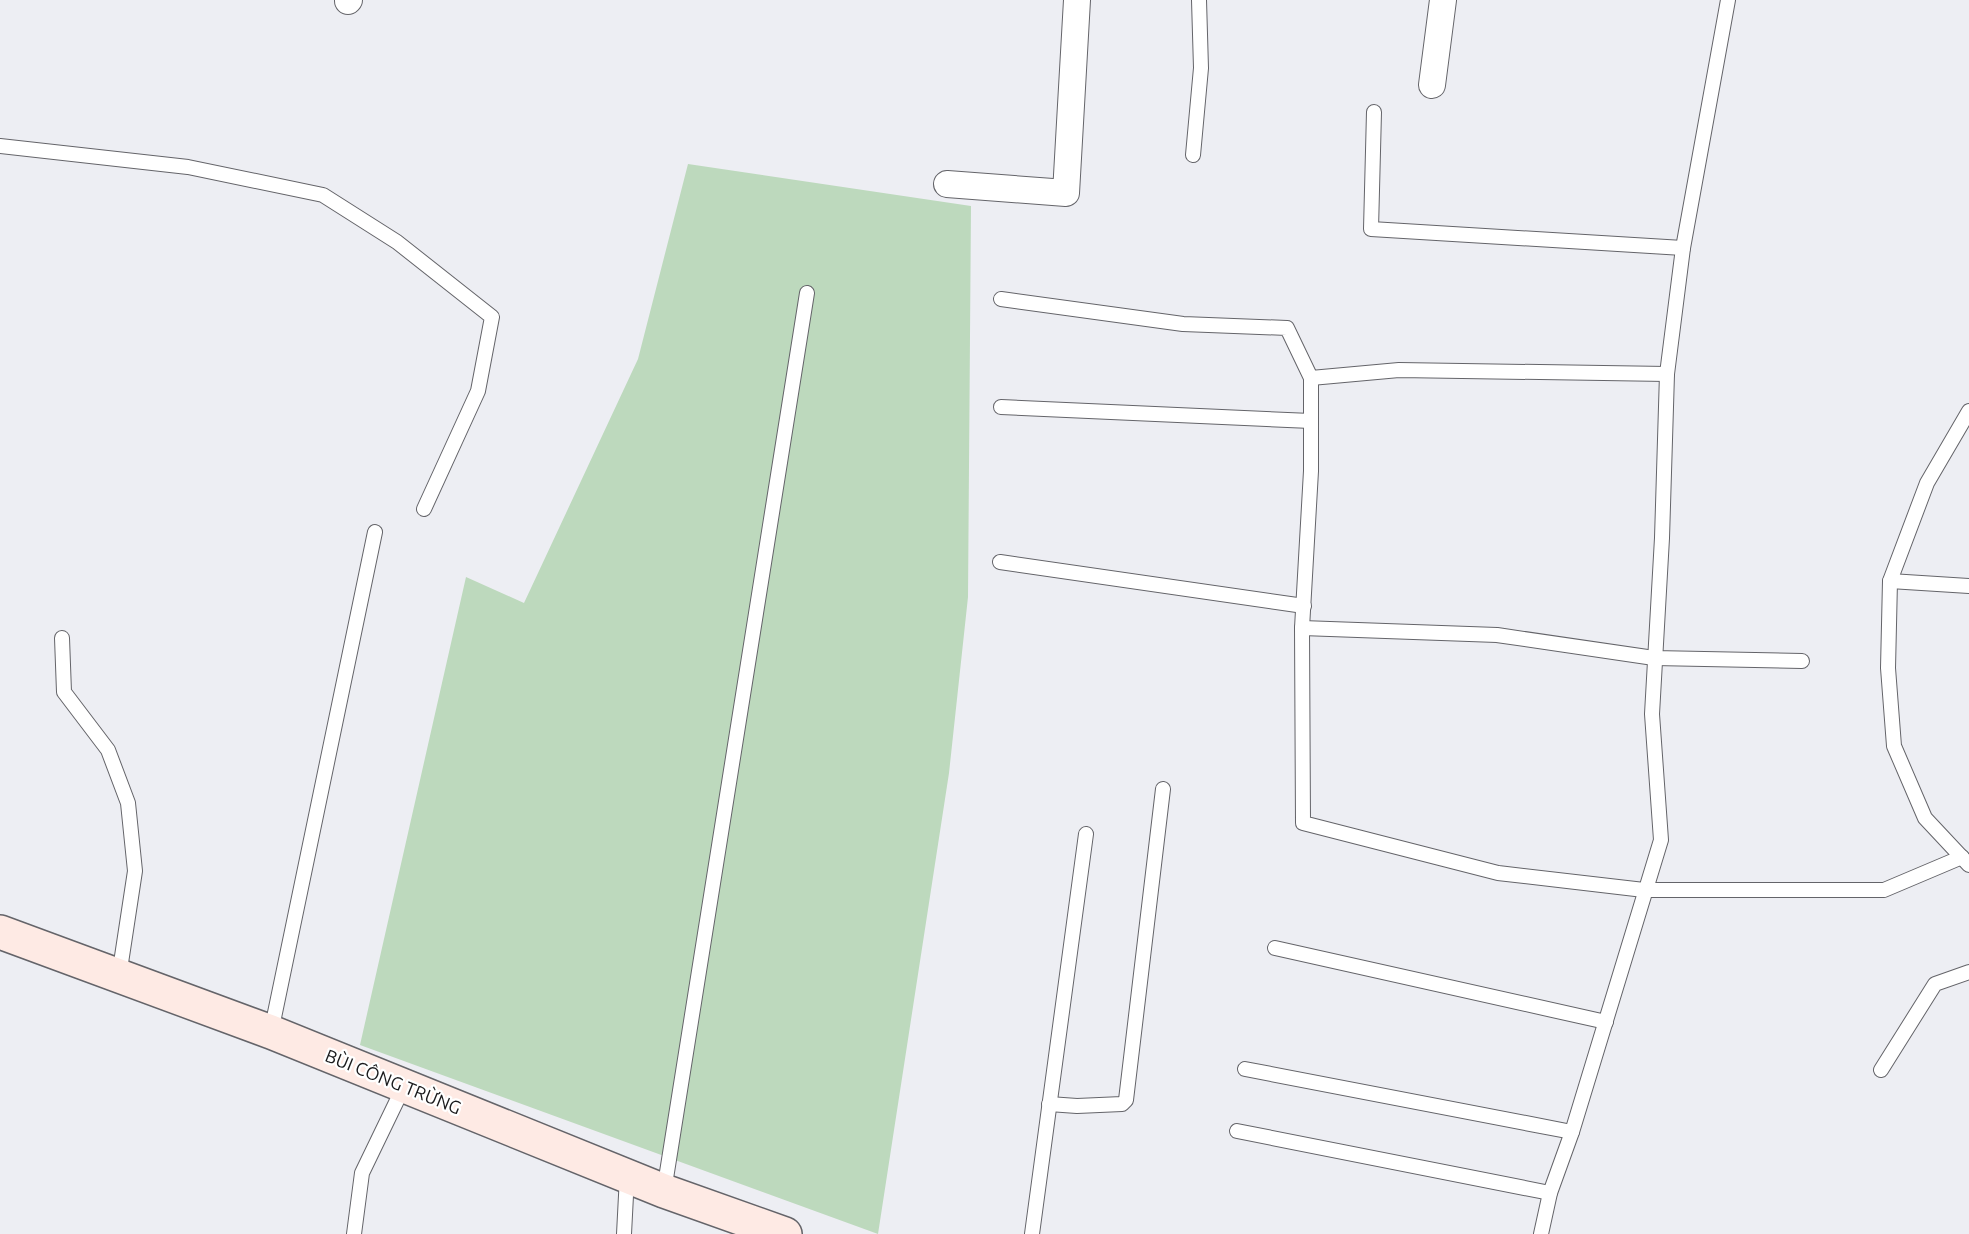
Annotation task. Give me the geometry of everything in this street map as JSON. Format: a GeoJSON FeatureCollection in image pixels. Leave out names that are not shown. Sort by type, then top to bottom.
{"type":"FeatureCollection","features":[{"type":"Feature","properties":{"kind":"street"},"geometry":{"type":"LineString","coordinates":[[947,184],[1066,193],[1077,0]]}},
{"type":"Feature","properties":{"kind":"street"},"geometry":{"type":"LineString","coordinates":[[1432,84],[1443,0]]}},
{"type":"Feature","properties":{"kind":"street","name":"BÙI CÔNG TRỪNG"},"geometry":{"type":"LineString","coordinates":[[0,932],[271,1032],[664,1191],[785,1234]]}},
{"type":"Feature","properties":{"kind":"lane"},"geometry":{"type":"LineString","coordinates":[[1193,155],[1201,68],[1199,0]]}},
{"type":"Feature","properties":{"kind":"lane"},"geometry":{"type":"LineString","coordinates":[[1541,1234],[1550,1193],[1572,1132],[1661,840],[1652,714],[1662,538],[1666,374],[1683,248],[1728,0]]}},
{"type":"Feature","properties":{"kind":"lane"},"geometry":{"type":"LineString","coordinates":[[1374,112],[1371,229],[1683,248]]}},
{"type":"Feature","properties":{"kind":"lane"},"geometry":{"type":"LineString","coordinates":[[0,146],[188,166],[323,195],[397,242],[492,317],[478,391],[424,509]]}},
{"type":"Feature","properties":{"kind":"lane"},"geometry":{"type":"LineString","coordinates":[[664,1191],[807,293]]}},
{"type":"Feature","properties":{"kind":"lane"},"geometry":{"type":"LineString","coordinates":[[1001,298],[1183,324],[1287,327],[1311,378],[1302,628],[1303,823],[1498,873],[1644,890],[1884,890],[1966,861],[1925,818],[1894,746],[1888,668],[1890,582],[1928,483],[1969,411]]}},
{"type":"Feature","properties":{"kind":"lane"},"geometry":{"type":"LineString","coordinates":[[1311,378],[1399,370],[1666,374]]}},
{"type":"Feature","properties":{"kind":"lane"},"geometry":{"type":"LineString","coordinates":[[1001,407],[1311,421]]}},
{"type":"Feature","properties":{"kind":"lane"},"geometry":{"type":"LineString","coordinates":[[271,1032],[375,532]]}},
{"type":"Feature","properties":{"kind":"lane"},"geometry":{"type":"LineString","coordinates":[[1000,562],[1304,606]]}},
{"type":"Feature","properties":{"kind":"lane"},"geometry":{"type":"LineString","coordinates":[[1890,582],[1969,586]]}},
{"type":"Feature","properties":{"kind":"lane"},"geometry":{"type":"LineString","coordinates":[[1302,628],[1497,635],[1654,658],[1802,661]]}},
{"type":"Feature","properties":{"kind":"lane"},"geometry":{"type":"LineString","coordinates":[[62,638],[64,692],[108,750],[128,802],[135,871],[119,976]]}},
{"type":"Feature","properties":{"kind":"lane"},"geometry":{"type":"LineString","coordinates":[[1049,1104],[1087,1106],[1122,1104],[1126,1100],[1163,789]]}},
{"type":"Feature","properties":{"kind":"lane"},"geometry":{"type":"LineString","coordinates":[[1032,1234],[1086,834]]}},
{"type":"Feature","properties":{"kind":"lane"},"geometry":{"type":"LineString","coordinates":[[1275,948],[1606,1022]]}},
{"type":"Feature","properties":{"kind":"lane"},"geometry":{"type":"LineString","coordinates":[[1881,1070],[1935,984],[1969,972]]}},
{"type":"Feature","properties":{"kind":"lane"},"geometry":{"type":"LineString","coordinates":[[1245,1069],[1572,1132]]}},
{"type":"Feature","properties":{"kind":"lane"},"geometry":{"type":"LineString","coordinates":[[354,1234],[362,1173],[404,1086]]}},
{"type":"Feature","properties":{"kind":"lane"},"geometry":{"type":"LineString","coordinates":[[1237,1131],[1550,1193]]}},
{"type":"Feature","properties":{"kind":"lane"},"geometry":{"type":"LineString","coordinates":[[624,1234],[627,1176]]}},
{"type":"Feature","properties":{"kind":"green space"},"geometry":{"type":"Polygon","coordinates":[[[688,164],[971,206],[968,597],[949,773],[878,1234],[360,1045],[466,577],[524,603],[638,359],[688,164]]]}}]}
